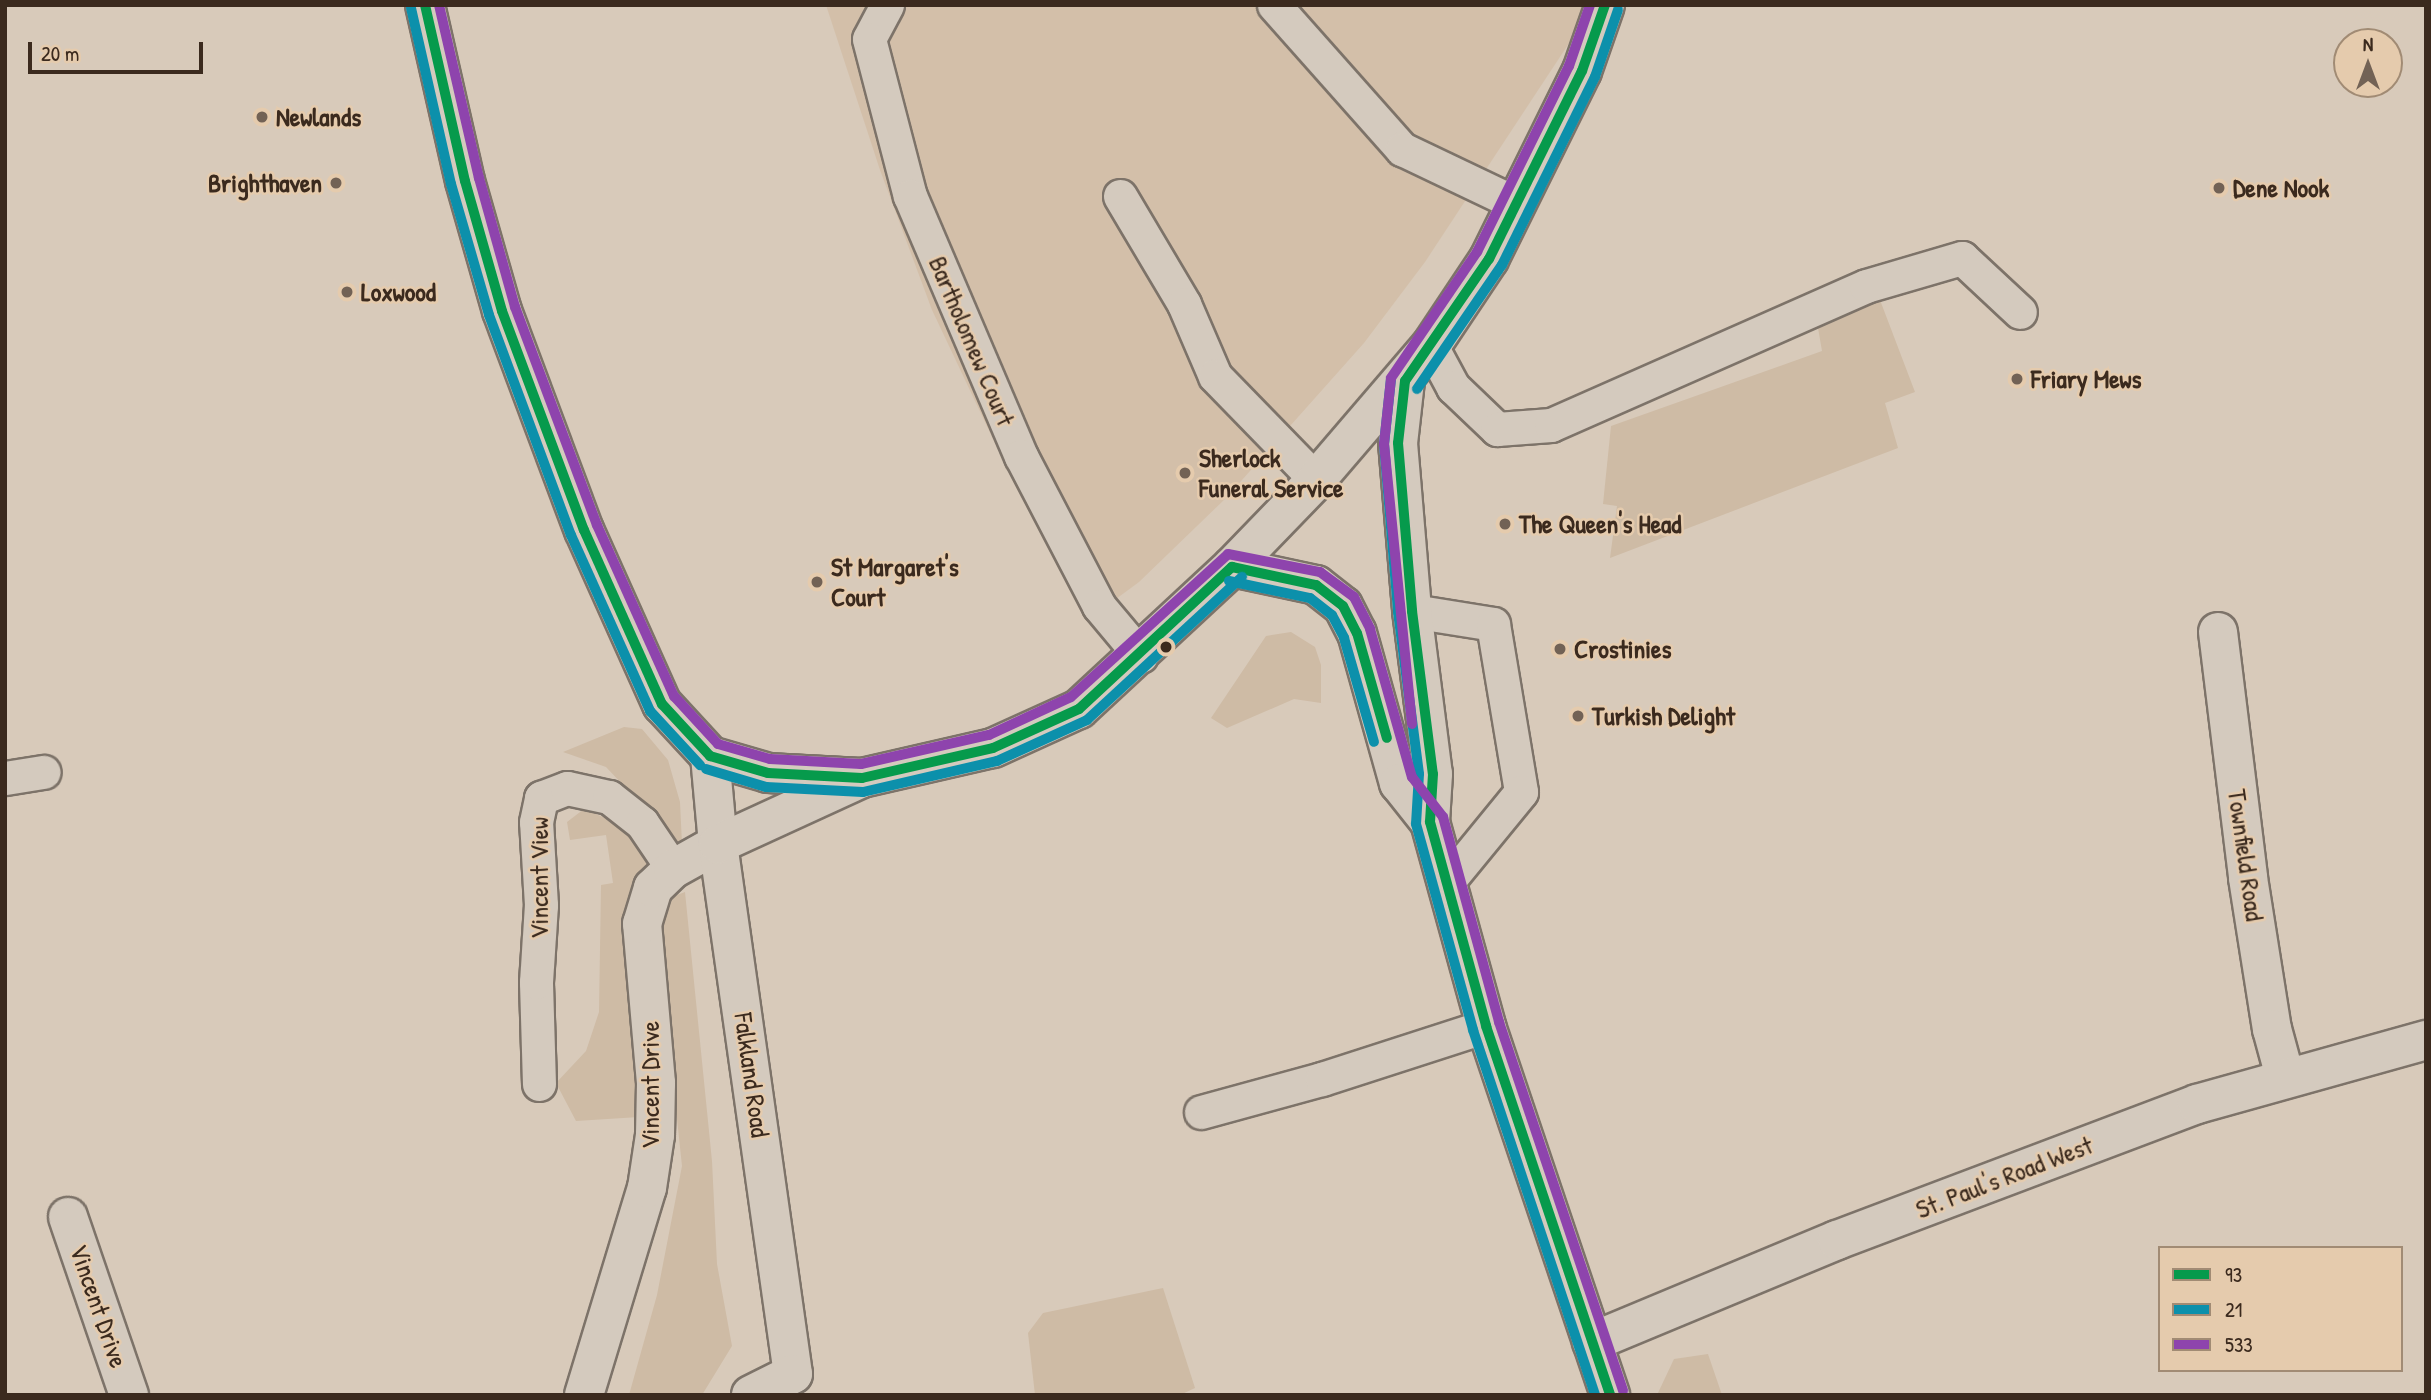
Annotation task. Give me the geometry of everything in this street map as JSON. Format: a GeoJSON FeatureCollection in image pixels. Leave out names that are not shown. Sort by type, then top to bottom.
{"type":"FeatureCollection","features":[{"type":"Feature","properties":{"kind":"main road"},"geometry":{"type":"LineString","coordinates":[[425,5],[465,181],[502,311],[584,530],[662,704],[710,756],[768,773],[863,778],[993,748],[1079,709],[1140,656],[1232,567],[1316,480],[1405,381],[1489,259],[1582,71],[1605,5]]}},
{"type":"Feature","properties":{"kind":"main road"},"geometry":{"type":"LineString","coordinates":[[1405,381],[1398,443],[1412,611],[1433,774],[1430,822],[1486,1026],[1610,1395]]}},
{"type":"Feature","properties":{"kind":"main road"},"geometry":{"type":"LineString","coordinates":[[1232,567],[1316,585],[1343,606],[1356,633],[1399,783],[1430,822]]}},
{"type":"Feature","properties":{"kind":"main road","name":"Townfield Road"},"geometry":{"type":"LineString","coordinates":[[2218,632],[2248,878],[2272,1029],[2285,1077]]}},
{"type":"Feature","properties":{"kind":"main road","name":"Falkland Road"},"geometry":{"type":"LineString","coordinates":[[710,756],[718,844],[795,1384]]}},
{"type":"Feature","properties":{"kind":"main road","name":"Vincent Drive"},"geometry":{"type":"LineString","coordinates":[[584,1395],[647,1188],[655,1135],[656,1083],[642,924],[653,888],[673,869],[718,844],[863,778]]}},
{"type":"Feature","properties":{"kind":"main road","name":"St. Paul's Road West"},"geometry":{"type":"LineString","coordinates":[[1592,1342],[1836,1240],[2197,1104],[2285,1077],[2426,1040]]}},
{"type":"Feature","properties":{"kind":"main road","name":"Vincent Drive"},"geometry":{"type":"LineString","coordinates":[[68,1217],[129,1395]]}},
{"type":"Feature","properties":{"kind":"main road"},"geometry":{"type":"LineString","coordinates":[[751,1395],[795,1384]]}},
{"type":"Feature","properties":{"kind":"lane","name":"Bartholomew Court"},"geometry":{"type":"LineString","coordinates":[[887,5],[869,39],[910,196],[1021,456],[1098,606],[1140,656]]}},
{"type":"Feature","properties":{"kind":"lane"},"geometry":{"type":"LineString","coordinates":[[1274,5],[1402,149],[1515,203]]}},
{"type":"Feature","properties":{"kind":"lane"},"geometry":{"type":"LineString","coordinates":[[1120,196],[1184,304],[1215,376],[1316,480]]}},
{"type":"Feature","properties":{"kind":"lane"},"geometry":{"type":"LineString","coordinates":[[1431,346],[1453,387],[1497,429],[1551,425],[1866,286],[1962,258],[2020,312]]}},
{"type":"Feature","properties":{"kind":"lane"},"geometry":{"type":"LineString","coordinates":[[1412,611],[1493,624],[1521,792],[1445,884]]}},
{"type":"Feature","properties":{"kind":"lane"},"geometry":{"type":"LineString","coordinates":[[5,778],[44,772]]}},
{"type":"Feature","properties":{"kind":"lane","name":"Vincent View"},"geometry":{"type":"LineString","coordinates":[[539,1084],[536,982],[541,905],[536,822],[541,798],[567,788],[609,797],[642,824],[673,869]]}},
{"type":"Feature","properties":{"kind":"lane"},"geometry":{"type":"LineString","coordinates":[[1201,1112],[1486,1026]]}},
{"type":"Feature","properties":{"kind":"shaded area"},"geometry":{"type":"Polygon","coordinates":[[[826,5],[1586,5],[1583,22],[1425,262],[1364,343],[1226,498],[1139,582],[1086,621],[1010,475],[932,310],[880,170],[826,5]]]}},
{"type":"Feature","properties":{"kind":"shaded area"},"geometry":{"type":"Polygon","coordinates":[[[1880,300],[1915,392],[1885,403],[1898,448],[1610,558],[1617,506],[1603,504],[1611,426],[1822,351],[1818,328],[1880,300]]]}},
{"type":"Feature","properties":{"kind":"shaded area"},"geometry":{"type":"Polygon","coordinates":[[[1291,632],[1315,647],[1321,665],[1321,703],[1294,699],[1227,728],[1211,718],[1266,636],[1291,632]]]}},
{"type":"Feature","properties":{"kind":"shaded area"},"geometry":{"type":"Polygon","coordinates":[[[624,727],[642,729],[668,760],[680,802],[682,844],[662,836],[642,805],[606,767],[563,752],[624,727]]]}},
{"type":"Feature","properties":{"kind":"shaded area"},"geometry":{"type":"Polygon","coordinates":[[[584,809],[631,829],[654,863],[639,1117],[576,1121],[556,1083],[586,1051],[599,1012],[601,885],[613,883],[606,835],[570,840],[567,822],[584,809]]]}},
{"type":"Feature","properties":{"kind":"shaded area"},"geometry":{"type":"Polygon","coordinates":[[[685,892],[712,1161],[717,1264],[732,1346],[702,1395],[629,1395],[657,1295],[682,1166],[657,929],[666,899],[685,892]]]}},
{"type":"Feature","properties":{"kind":"shaded area"},"geometry":{"type":"Polygon","coordinates":[[[1163,1288],[1195,1388],[1180,1395],[1035,1395],[1028,1333],[1043,1313],[1163,1288]]]}},
{"type":"Feature","properties":{"kind":"shaded area"},"geometry":{"type":"Polygon","coordinates":[[[1708,1354],[1722,1395],[1657,1395],[1674,1359],[1708,1354]]]}},
{"type":"Feature","properties":{"kind":"transit line","name":"93"},"geometry":{"type":"LineString","coordinates":[[425,5],[465,181],[502,311],[584,530],[662,704],[710,756]]}},
{"type":"Feature","properties":{"kind":"transit line","name":"533"},"geometry":{"type":"LineString","coordinates":[[439,5],[479,178],[515,307],[597,525],[674,696],[718,744],[770,759],[861,764],[989,735],[1071,697],[1228,554],[1320,572],[1354,597],[1370,629],[1412,777],[1443,817],[1499,1022],[1623,1391]]}},
{"type":"Feature","properties":{"kind":"transit line","name":"533"},"geometry":{"type":"LineString","coordinates":[[1412,724],[1384,444],[1391,378],[1477,252],[1569,66],[1590,5]]}},
{"type":"Feature","properties":{"kind":"transit line","name":"93"},"geometry":{"type":"LineString","coordinates":[[1405,381],[1489,259],[1582,71],[1605,5]]}},
{"type":"Feature","properties":{"kind":"transit line","name":"21"},"geometry":{"type":"LineString","coordinates":[[411,8],[451,184],[489,315],[571,535],[650,711],[700,765]]}},
{"type":"Feature","properties":{"kind":"transit line","name":"21"},"geometry":{"type":"LineString","coordinates":[[1417,389],[1502,265],[1595,77],[1618,10]]}},
{"type":"Feature","properties":{"kind":"transit line","name":"21"},"geometry":{"type":"LineString","coordinates":[[1391,379],[1384,444],[1398,612],[1419,774],[1416,824],[1473,1030],[1595,1395]]}},
{"type":"Feature","properties":{"kind":"transit line","name":"93"},"geometry":{"type":"LineString","coordinates":[[1405,381],[1398,443],[1412,611],[1433,774],[1430,822],[1486,1026],[1610,1395]]}},
{"type":"Feature","properties":{"kind":"transit line","name":"93"},"geometry":{"type":"LineString","coordinates":[[1232,567],[1316,585],[1343,606],[1357,633],[1387,738]]}},
{"type":"Feature","properties":{"kind":"transit line","name":"93"},"geometry":{"type":"LineString","coordinates":[[710,756],[768,773],[862,778],[993,748],[1079,709],[1232,567]]}},
{"type":"Feature","properties":{"kind":"transit line","name":"21"},"geometry":{"type":"LineString","coordinates":[[706,769],[766,787],[863,792],[997,761],[1087,720],[1242,577]]}},
{"type":"Feature","properties":{"kind":"transit line","name":"21"},"geometry":{"type":"LineString","coordinates":[[1229,581],[1310,598],[1332,615],[1344,638],[1374,742]]}},
{"type":"Feature","properties":{"kind":"place","name":"Newlands"},"geometry":{"type":"Point","coordinates":[262,117]}},
{"type":"Feature","properties":{"kind":"place","name":"Brighthaven"},"geometry":{"type":"Point","coordinates":[336,183]}},
{"type":"Feature","properties":{"kind":"place","name":"Dene Nook"},"geometry":{"type":"Point","coordinates":[2219,188]}},
{"type":"Feature","properties":{"kind":"place","name":"Loxwood"},"geometry":{"type":"Point","coordinates":[347,292]}},
{"type":"Feature","properties":{"kind":"place","name":"Friary Mews"},"geometry":{"type":"Point","coordinates":[2017,379]}},
{"type":"Feature","properties":{"kind":"place","name":"Sherlock Funeral Service"},"geometry":{"type":"Point","coordinates":[1185,473]}},
{"type":"Feature","properties":{"kind":"place","name":"The Queen's Head"},"geometry":{"type":"Point","coordinates":[1505,524]}},
{"type":"Feature","properties":{"kind":"place","name":"St Margaret's Court"},"geometry":{"type":"Point","coordinates":[817,582]}},
{"type":"Feature","properties":{"kind":"place","name":"Crostinies"},"geometry":{"type":"Point","coordinates":[1560,649]}},
{"type":"Feature","properties":{"kind":"place","name":"Turkish Delight"},"geometry":{"type":"Point","coordinates":[1578,716]}}]}
